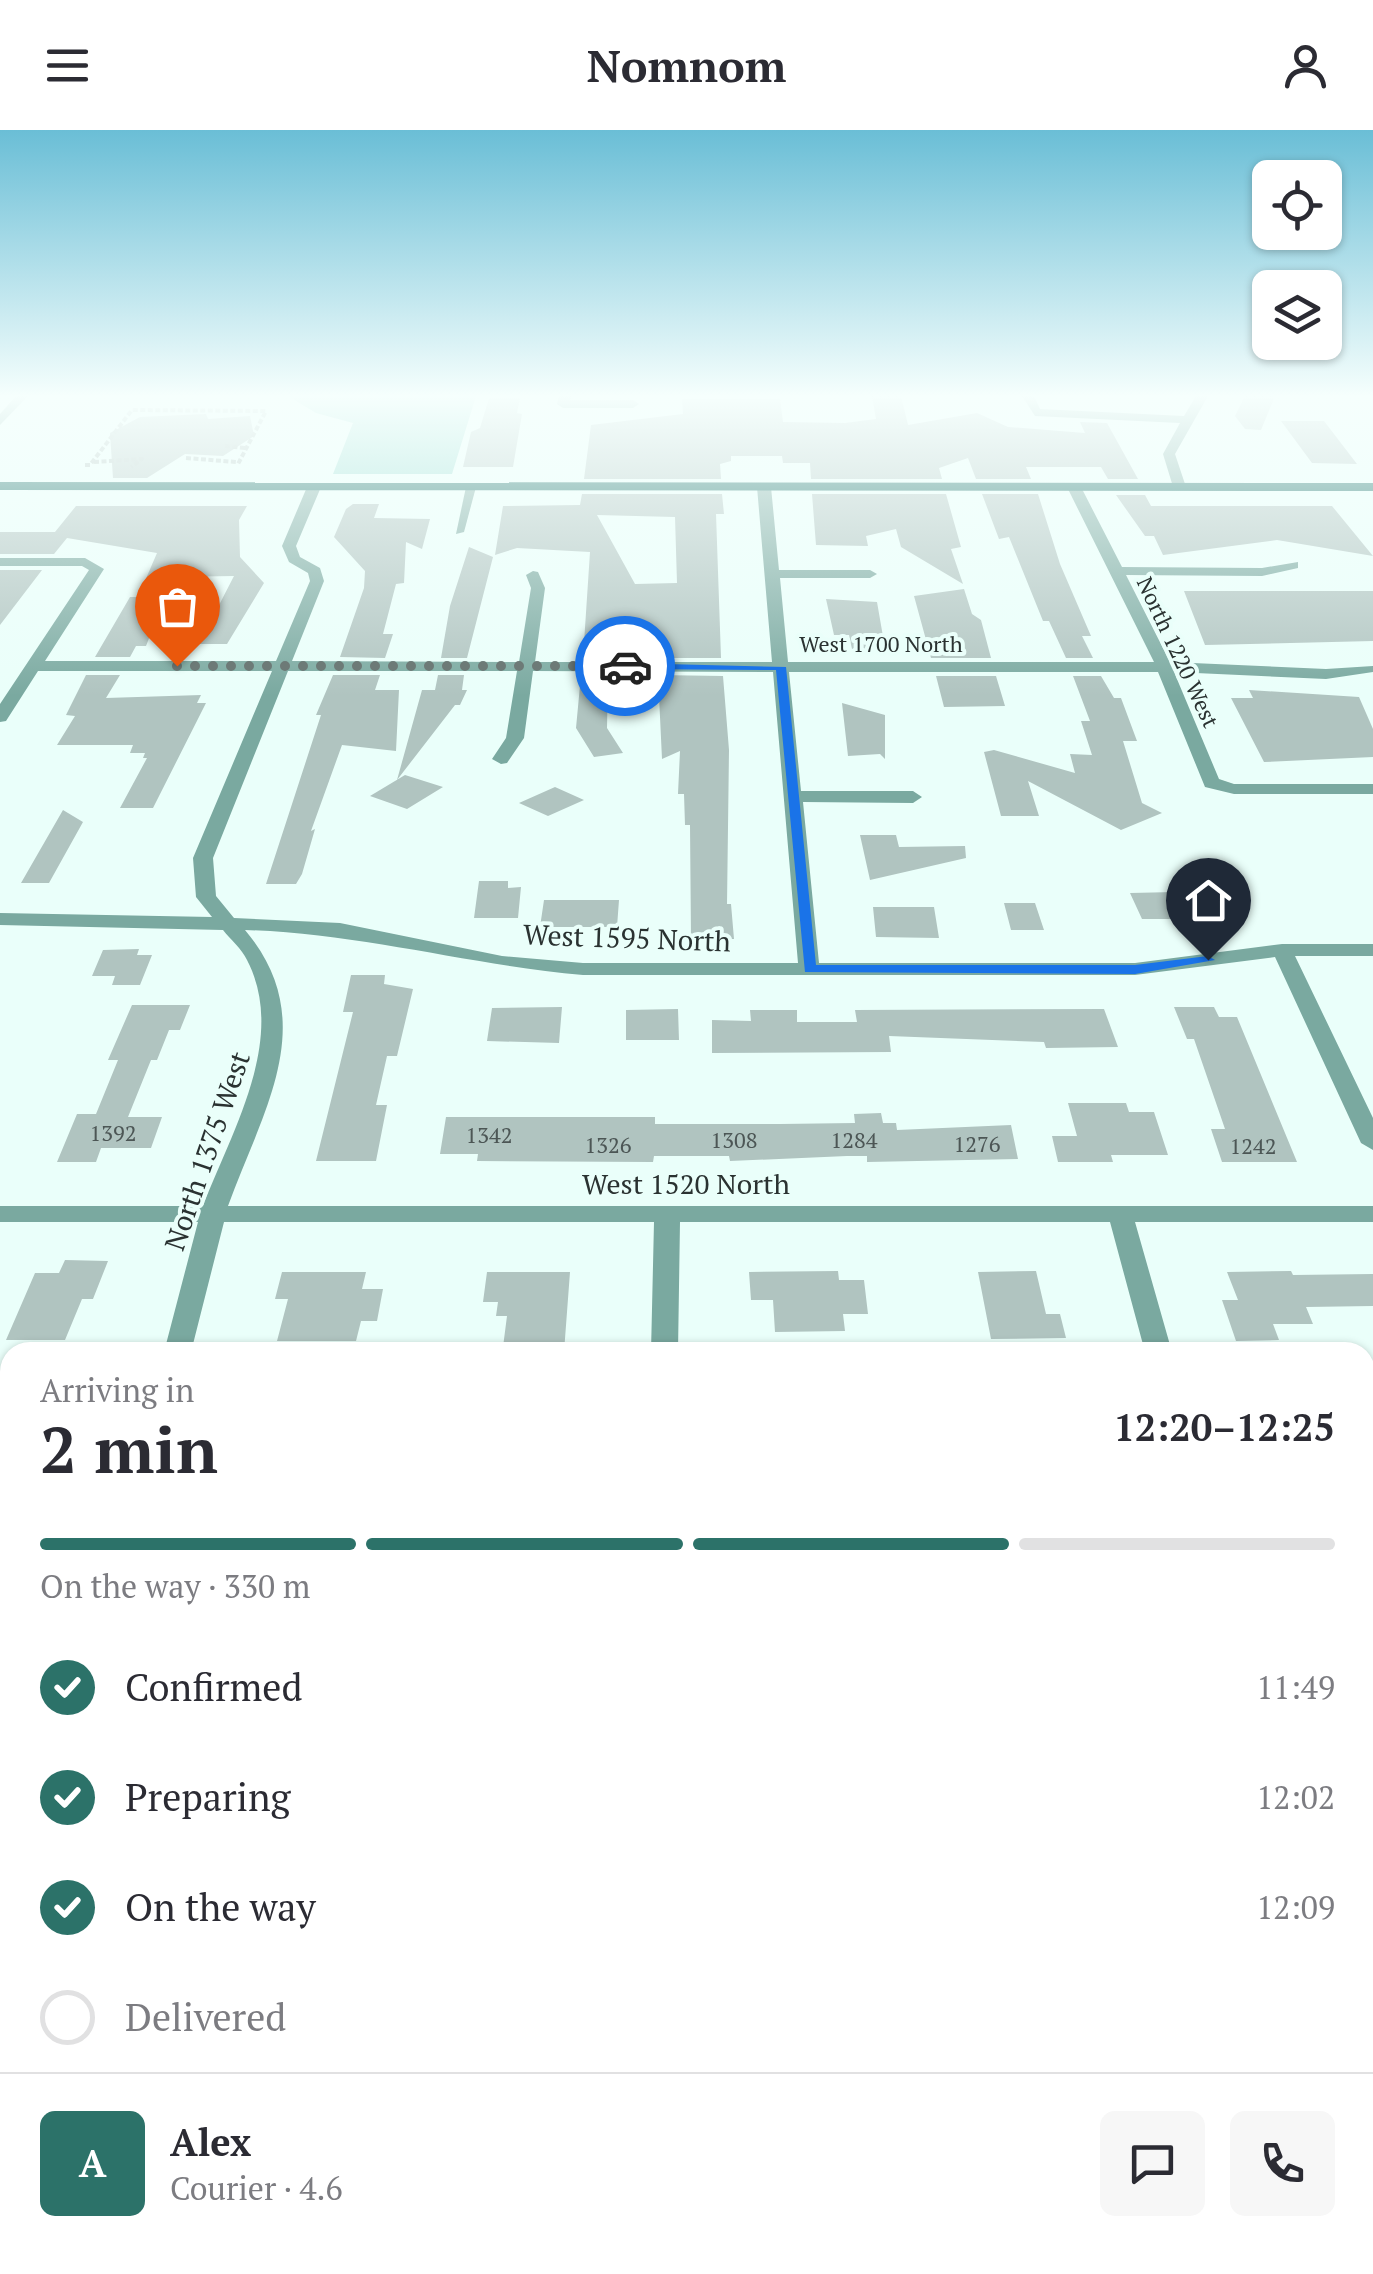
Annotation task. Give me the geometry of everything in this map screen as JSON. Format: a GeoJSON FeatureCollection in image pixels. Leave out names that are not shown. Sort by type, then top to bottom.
{"type":"FeatureCollection","features":[{"type":"Feature","properties":{"kind":"street","name":"North 1375 West"},"geometry":{"type":"LineString","coordinates":[[180,1342],[213,1214],[273,1051],[271,999],[257,958],[206,897],[203,858],[317,581],[316,571],[294,558],[289,546],[310,496]]}},
{"type":"Feature","properties":{"kind":"street"},"geometry":{"type":"LineString","coordinates":[[765,496],[810,969]]}},
{"type":"Feature","properties":{"kind":"street","name":"North 1220 West"},"geometry":{"type":"LineString","coordinates":[[1078,496],[1164,668],[1211,783],[1234,789],[1373,790]]}},
{"type":"Feature","properties":{"kind":"street"},"geometry":{"type":"LineString","coordinates":[[0,562],[85,562],[97,570],[0,717]]}},
{"type":"Feature","properties":{"kind":"street"},"geometry":{"type":"LineString","coordinates":[[1115,572],[1262,572],[1294,565]]}},
{"type":"Feature","properties":{"kind":"street"},"geometry":{"type":"LineString","coordinates":[[773,574],[870,574]]}},
{"type":"Feature","properties":{"kind":"street"},"geometry":{"type":"LineString","coordinates":[[501,760],[515,738],[538,588],[533,575]]}},
{"type":"Feature","properties":{"kind":"street","name":"West 1700 North"},"geometry":{"type":"LineString","coordinates":[[34,666],[1164,668],[1326,674],[1367,669]]}},
{"type":"Feature","properties":{"kind":"street"},"geometry":{"type":"LineString","coordinates":[[794,796],[912,797]]}},
{"type":"Feature","properties":{"kind":"street","name":"West 1595 North"},"geometry":{"type":"LineString","coordinates":[[0,919],[224,922],[340,930],[502,962],[582,969],[1135,970],[1282,950],[1373,950]]}},
{"type":"Feature","properties":{"kind":"street"},"geometry":{"type":"LineString","coordinates":[[1282,950],[1373,1143]]}},
{"type":"Feature","properties":{"kind":"street","name":"West 1520 North"},"geometry":{"type":"LineString","coordinates":[[0,1214],[1373,1214]]}},
{"type":"Feature","properties":{"kind":"street"},"geometry":{"type":"LineString","coordinates":[[665,1342],[667,1214]]}},
{"type":"Feature","properties":{"kind":"street"},"geometry":{"type":"LineString","coordinates":[[1120,1214],[1155,1342]]}},
{"type":"Feature","properties":{"kind":"lane"},"geometry":{"type":"LineString","coordinates":[[459,532],[469,496]]}},
{"type":"Feature","properties":{"kind":"building"},"geometry":{"type":"Polygon","coordinates":[[[582,496],[722,496],[724,514],[716,514],[721,658],[658,658],[658,645],[609,644],[609,658],[583,658],[590,552],[517,548],[495,555],[503,506],[580,505],[582,496]],[[597,515],[635,584],[677,583],[675,517],[597,515]]]}},
{"type":"Feature","properties":{"kind":"building"},"geometry":{"type":"Polygon","coordinates":[[[812,496],[947,496],[961,547],[951,549],[963,584],[901,547],[896,529],[866,536],[868,546],[816,545],[812,496]]]}},
{"type":"Feature","properties":{"kind":"building"},"geometry":{"type":"Polygon","coordinates":[[[983,496],[1039,496],[1060,564],[1091,636],[1082,636],[1093,658],[1066,658],[1049,621],[1043,621],[1009,537],[999,539],[983,496]]]}},
{"type":"Feature","properties":{"kind":"building"},"geometry":{"type":"Polygon","coordinates":[[[1117,496],[1146,496],[1151,506],[1332,506],[1373,556],[1277,540],[1163,555],[1154,536],[1145,536],[1117,496]]]}},
{"type":"Feature","properties":{"kind":"building"},"geometry":{"type":"Polygon","coordinates":[[[353,504],[379,504],[374,518],[430,519],[422,549],[406,542],[404,583],[396,584],[383,634],[393,634],[385,658],[340,657],[364,588],[365,571],[334,537],[346,509],[353,504]]]}},
{"type":"Feature","properties":{"kind":"building"},"geometry":{"type":"Polygon","coordinates":[[[76,506],[247,506],[239,520],[240,557],[264,583],[227,644],[199,644],[234,576],[173,577],[146,646],[136,646],[130,657],[95,657],[130,597],[138,597],[157,553],[67,538],[54,554],[0,554],[0,532],[55,532],[76,506]]]}},
{"type":"Feature","properties":{"kind":"building"},"geometry":{"type":"Polygon","coordinates":[[[469,547],[493,557],[467,658],[441,658],[450,606],[469,547]]]}},
{"type":"Feature","properties":{"kind":"building"},"geometry":{"type":"Polygon","coordinates":[[[0,570],[42,570],[0,625],[0,570]]]}},
{"type":"Feature","properties":{"kind":"building"},"geometry":{"type":"Polygon","coordinates":[[[964,589],[972,614],[981,620],[991,658],[931,658],[914,596],[964,589]]]}},
{"type":"Feature","properties":{"kind":"building"},"geometry":{"type":"Polygon","coordinates":[[[1184,591],[1373,591],[1373,641],[1205,645],[1184,591]]]}},
{"type":"Feature","properties":{"kind":"building"},"geometry":{"type":"Polygon","coordinates":[[[826,599],[877,602],[885,648],[852,649],[849,635],[834,635],[826,599]]]}},
{"type":"Feature","properties":{"kind":"building"},"geometry":{"type":"Polygon","coordinates":[[[86,675],[120,675],[106,698],[201,695],[197,703],[206,703],[153,808],[120,808],[147,758],[143,758],[145,753],[130,753],[133,745],[57,745],[75,716],[66,715],[86,675]]]}},
{"type":"Feature","properties":{"kind":"building"},"geometry":{"type":"Polygon","coordinates":[[[333,675],[380,675],[375,690],[399,690],[396,751],[342,745],[311,831],[315,829],[302,874],[296,884],[266,884],[321,715],[316,715],[333,675]]]}},
{"type":"Feature","properties":{"kind":"building"},"geometry":{"type":"Polygon","coordinates":[[[438,675],[464,675],[462,690],[467,690],[460,705],[455,705],[397,780],[422,690],[435,690],[438,675]]]}},
{"type":"Feature","properties":{"kind":"building"},"geometry":{"type":"Polygon","coordinates":[[[581,675],[608,675],[607,728],[623,753],[594,757],[576,728],[581,675]]]}},
{"type":"Feature","properties":{"kind":"building"},"geometry":{"type":"Polygon","coordinates":[[[658,675],[723,676],[729,750],[727,904],[731,904],[734,939],[691,939],[690,825],[685,825],[684,794],[678,794],[680,751],[662,759],[658,675]]]}},
{"type":"Feature","properties":{"kind":"building"},"geometry":{"type":"Polygon","coordinates":[[[936,676],[996,676],[1005,706],[944,707],[936,676]]]}},
{"type":"Feature","properties":{"kind":"building"},"geometry":{"type":"Polygon","coordinates":[[[1073,676],[1101,676],[1114,698],[1121,698],[1137,741],[1123,741],[1142,803],[1162,813],[1121,830],[1028,781],[1039,816],[1001,816],[984,752],[994,750],[1075,773],[1070,754],[1092,755],[1081,721],[1090,721],[1073,676]]]}},
{"type":"Feature","properties":{"kind":"building"},"geometry":{"type":"Polygon","coordinates":[[[1249,690],[1359,697],[1373,729],[1373,757],[1264,762],[1231,698],[1253,698],[1249,690]]]}},
{"type":"Feature","properties":{"kind":"building"},"geometry":{"type":"Polygon","coordinates":[[[842,703],[885,715],[885,759],[880,754],[848,756],[842,703]]]}},
{"type":"Feature","properties":{"kind":"building"},"geometry":{"type":"Polygon","coordinates":[[[405,775],[443,787],[407,809],[370,796],[405,775]]]}},
{"type":"Feature","properties":{"kind":"building"},"geometry":{"type":"Polygon","coordinates":[[[555,787],[584,800],[548,816],[519,803],[555,787]]]}},
{"type":"Feature","properties":{"kind":"building"},"geometry":{"type":"Polygon","coordinates":[[[63,810],[83,822],[49,883],[21,883],[63,810]]]}},
{"type":"Feature","properties":{"kind":"building"},"geometry":{"type":"Polygon","coordinates":[[[860,835],[896,835],[899,847],[965,846],[966,858],[870,880],[860,835]]]}},
{"type":"Feature","properties":{"kind":"building"},"geometry":{"type":"Polygon","coordinates":[[[479,881],[508,881],[508,888],[521,887],[518,918],[474,918],[479,881]]]}},
{"type":"Feature","properties":{"kind":"building"},"geometry":{"type":"Polygon","coordinates":[[[1175,892],[1187,919],[1142,919],[1130,893],[1175,892]]]}},
{"type":"Feature","properties":{"kind":"building"},"geometry":{"type":"Polygon","coordinates":[[[544,900],[619,900],[617,927],[540,927],[544,900]]]}},
{"type":"Feature","properties":{"kind":"building"},"geometry":{"type":"Polygon","coordinates":[[[1004,903],[1035,903],[1044,930],[1011,930],[1004,903]]]}},
{"type":"Feature","properties":{"kind":"building"},"geometry":{"type":"Polygon","coordinates":[[[873,907],[934,907],[939,938],[876,937],[873,907]]]}},
{"type":"Feature","properties":{"kind":"building"},"geometry":{"type":"Polygon","coordinates":[[[139,949],[137,955],[152,955],[140,985],[112,985],[115,976],[92,976],[103,950],[139,949]]]}},
{"type":"Feature","properties":{"kind":"building"},"geometry":{"type":"Polygon","coordinates":[[[351,975],[385,975],[384,984],[413,989],[397,1056],[387,1056],[376,1105],[387,1105],[376,1161],[316,1161],[353,1012],[343,1012],[351,975]]]}},
{"type":"Feature","properties":{"kind":"building"},"geometry":{"type":"Polygon","coordinates":[[[132,1005],[190,1005],[180,1030],[169,1030],[157,1060],[151,1060],[128,1117],[162,1117],[151,1148],[101,1148],[96,1162],[57,1162],[77,1114],[96,1114],[118,1060],[108,1060],[132,1005]]]}},
{"type":"Feature","properties":{"kind":"building"},"geometry":{"type":"Polygon","coordinates":[[[562,1007],[559,1043],[487,1041],[492,1008],[562,1007]]]}},
{"type":"Feature","properties":{"kind":"building"},"geometry":{"type":"Polygon","coordinates":[[[1174,1007],[1214,1007],[1219,1017],[1237,1017],[1297,1162],[1222,1162],[1211,1129],[1225,1129],[1194,1039],[1187,1039],[1174,1007]]]}},
{"type":"Feature","properties":{"kind":"building"},"geometry":{"type":"Polygon","coordinates":[[[678,1009],[679,1040],[626,1040],[626,1010],[678,1009]]]}},
{"type":"Feature","properties":{"kind":"building"},"geometry":{"type":"Polygon","coordinates":[[[1104,1009],[1118,1047],[1046,1048],[1044,1042],[889,1036],[891,1052],[712,1053],[712,1020],[751,1021],[750,1010],[797,1010],[797,1022],[857,1022],[855,1010],[1104,1009]]]}},
{"type":"Feature","properties":{"kind":"building"},"geometry":{"type":"Polygon","coordinates":[[[1068,1103],[1126,1103],[1129,1112],[1154,1112],[1168,1155],[1111,1155],[1113,1162],[1058,1162],[1052,1136],[1077,1136],[1068,1103]]]}},
{"type":"Feature","properties":{"kind":"building"},"geometry":{"type":"Polygon","coordinates":[[[881,1113],[883,1123],[896,1123],[897,1130],[1011,1125],[1018,1159],[867,1162],[867,1156],[847,1156],[730,1161],[729,1156],[654,1156],[653,1162],[477,1161],[478,1154],[440,1154],[446,1117],[655,1117],[655,1124],[780,1124],[855,1123],[854,1114],[881,1113]]]}},
{"type":"Feature","properties":{"kind":"building"},"geometry":{"type":"Polygon","coordinates":[[[65,1260],[108,1261],[93,1299],[82,1299],[65,1340],[6,1340],[35,1273],[59,1273],[65,1260]]]}},
{"type":"Feature","properties":{"kind":"building"},"geometry":{"type":"Polygon","coordinates":[[[838,1271],[839,1280],[864,1280],[868,1314],[843,1314],[845,1331],[775,1332],[773,1300],[751,1300],[749,1272],[838,1271]]]}},
{"type":"Feature","properties":{"kind":"building"},"geometry":{"type":"Polygon","coordinates":[[[1036,1271],[1046,1314],[1060,1314],[1066,1338],[991,1339],[978,1272],[1036,1271]]]}},
{"type":"Feature","properties":{"kind":"building"},"geometry":{"type":"Polygon","coordinates":[[[1291,1271],[1293,1275],[1373,1274],[1373,1306],[1306,1307],[1313,1324],[1273,1324],[1279,1340],[1236,1341],[1222,1300],[1238,1300],[1227,1272],[1291,1271]]]}},
{"type":"Feature","properties":{"kind":"building"},"geometry":{"type":"Polygon","coordinates":[[[282,1272],[366,1272],[362,1289],[383,1289],[377,1321],[361,1321],[356,1341],[277,1341],[288,1299],[275,1299],[282,1272]]]}},
{"type":"Feature","properties":{"kind":"building"},"geometry":{"type":"Polygon","coordinates":[[[487,1272],[570,1272],[565,1342],[504,1342],[507,1316],[496,1316],[498,1302],[483,1302],[487,1272]]]}},
{"type":"Feature","properties":{"kind":"way so far"},"geometry":{"type":"LineString","coordinates":[[177,666],[625,666]]}},
{"type":"Feature","properties":{"kind":"route"},"geometry":{"type":"LineString","coordinates":[[625,666],[780,667],[810,969],[1135,970],[1208,960]]}}]}
